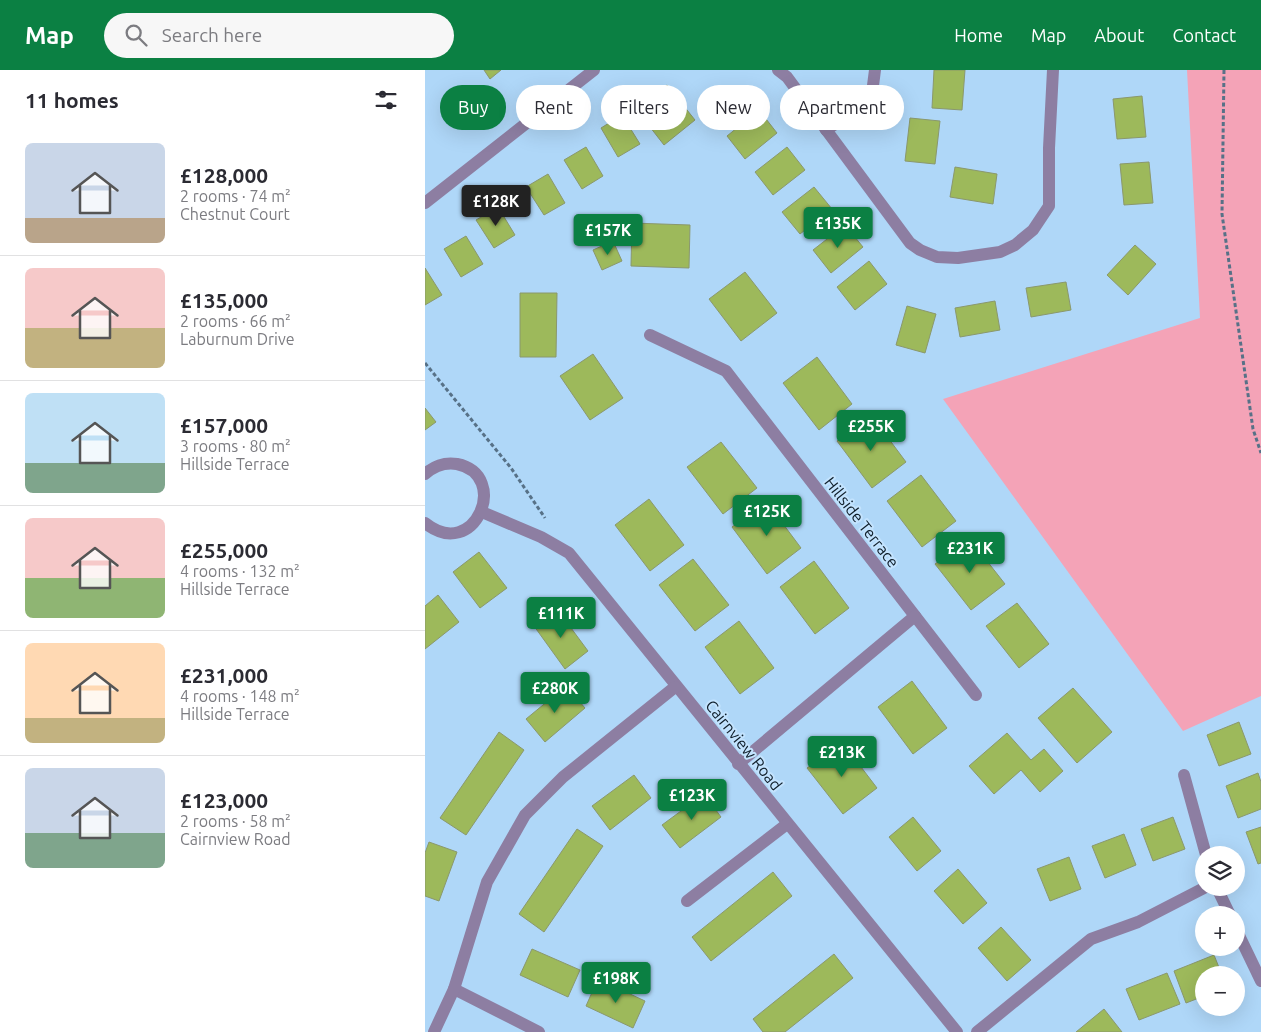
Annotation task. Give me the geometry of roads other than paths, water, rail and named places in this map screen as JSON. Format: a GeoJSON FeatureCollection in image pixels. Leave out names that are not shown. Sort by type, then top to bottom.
{"type":"FeatureCollection","features":[{"type":"Feature","properties":{"kind":"street"},"geometry":{"type":"LineString","coordinates":[[425,203],[594,70]]}},
{"type":"Feature","properties":{"kind":"street"},"geometry":{"type":"LineString","coordinates":[[778,70],[787,76],[794,85]]}},
{"type":"Feature","properties":{"kind":"street"},"geometry":{"type":"LineString","coordinates":[[873,85],[875,70]]}},
{"type":"Feature","properties":{"kind":"street"},"geometry":{"type":"LineString","coordinates":[[827,130],[910,243],[920,250],[937,257],[958,258],[1000,252],[1015,245],[1033,230],[1049,206],[1049,148],[1053,70]]}},
{"type":"Feature","properties":{"kind":"street","name":"Hillside Terrace"},"geometry":{"type":"LineString","coordinates":[[650,335],[726,370],[976,695]]}},
{"type":"Feature","properties":{"kind":"street"},"geometry":{"type":"LineString","coordinates":[[425,474],[436,466],[448,463],[459,465],[470,470],[479,478],[485,500],[482,512],[466,530],[454,533],[442,532],[428,525],[425,539]]}},
{"type":"Feature","properties":{"kind":"street","name":"Cairnview Road"},"geometry":{"type":"LineString","coordinates":[[482,512],[541,537],[569,554],[957,1032]]}},
{"type":"Feature","properties":{"kind":"street"},"geometry":{"type":"LineString","coordinates":[[738,764],[915,616]]}},
{"type":"Feature","properties":{"kind":"street"},"geometry":{"type":"LineString","coordinates":[[435,1032],[454,988],[487,882],[525,815],[563,777],[675,686]]}},
{"type":"Feature","properties":{"kind":"street"},"geometry":{"type":"LineString","coordinates":[[1184,775],[1204,846]]}},
{"type":"Feature","properties":{"kind":"street"},"geometry":{"type":"LineString","coordinates":[[687,901],[787,824]]}},
{"type":"Feature","properties":{"kind":"street"},"geometry":{"type":"LineString","coordinates":[[977,1032],[1091,939],[1138,922],[1195,893]]}},
{"type":"Feature","properties":{"kind":"street"},"geometry":{"type":"LineString","coordinates":[[1245,948],[1261,982]]}},
{"type":"Feature","properties":{"kind":"street"},"geometry":{"type":"LineString","coordinates":[[454,988],[539,1032]]}}]}
